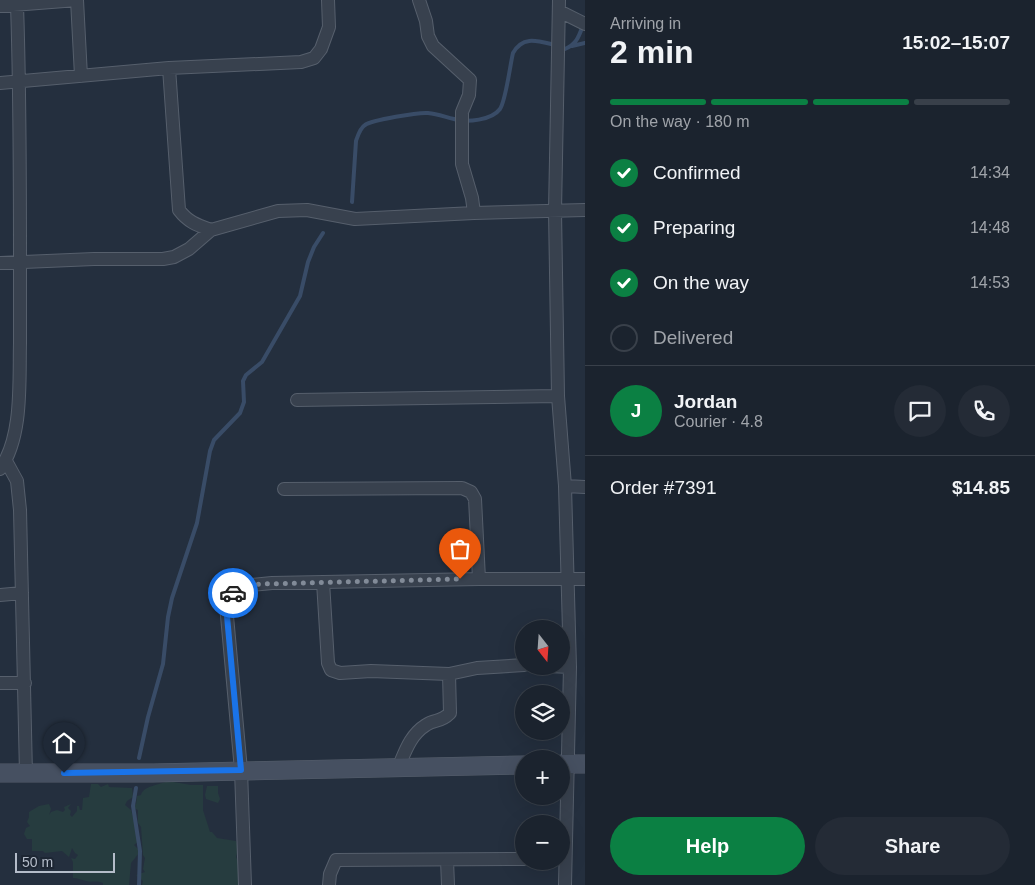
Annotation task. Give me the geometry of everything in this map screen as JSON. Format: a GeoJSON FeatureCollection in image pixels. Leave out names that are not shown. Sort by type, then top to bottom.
{"type":"FeatureCollection","features":[{"type":"Feature","properties":{"kind":"street"},"geometry":{"type":"LineString","coordinates":[[0,6],[77,0],[81,76]]}},
{"type":"Feature","properties":{"kind":"street"},"geometry":{"type":"LineString","coordinates":[[0,83],[168,68],[301,62],[314,58],[321,50],[329,27],[328,0]]}},
{"type":"Feature","properties":{"kind":"street"},"geometry":{"type":"LineString","coordinates":[[419,0],[426,21],[428,36],[433,46],[470,80],[469,95],[462,112],[462,164],[474,213]]}},
{"type":"Feature","properties":{"kind":"street"},"geometry":{"type":"LineString","coordinates":[[17,5],[21,194],[19,386],[15,433],[3,465],[17,481],[20,510],[26,774]]}},
{"type":"Feature","properties":{"kind":"street"},"geometry":{"type":"LineString","coordinates":[[559,5],[585,24]]}},
{"type":"Feature","properties":{"kind":"street"},"geometry":{"type":"LineString","coordinates":[[559,5],[555,211],[558,396],[565,486],[569,620]]}},
{"type":"Feature","properties":{"kind":"street"},"geometry":{"type":"LineString","coordinates":[[168,68],[179,210],[190,222],[211,230]]}},
{"type":"Feature","properties":{"kind":"street"},"geometry":{"type":"LineString","coordinates":[[0,263],[94,259],[162,259],[174,257],[189,249],[211,230],[278,211],[306,210],[355,219],[585,210]]}},
{"type":"Feature","properties":{"kind":"street"},"geometry":{"type":"LineString","coordinates":[[297,400],[558,396]]}},
{"type":"Feature","properties":{"kind":"street"},"geometry":{"type":"LineString","coordinates":[[565,486],[585,487]]}},
{"type":"Feature","properties":{"kind":"street"},"geometry":{"type":"LineString","coordinates":[[284,489],[462,488],[471,492],[475,499],[479,579]]}},
{"type":"Feature","properties":{"kind":"street"},"geometry":{"type":"LineString","coordinates":[[245,885],[241,770],[226,605],[233,592],[252,585],[323,582],[585,579]]}},
{"type":"Feature","properties":{"kind":"street"},"geometry":{"type":"LineString","coordinates":[[323,582],[328,663],[332,670],[340,673],[371,671],[449,674],[477,668],[515,666]]}},
{"type":"Feature","properties":{"kind":"street"},"geometry":{"type":"LineString","coordinates":[[0,595],[22,593]]}},
{"type":"Feature","properties":{"kind":"street"},"geometry":{"type":"LineString","coordinates":[[568,815],[572,764],[570,667]]}},
{"type":"Feature","properties":{"kind":"street"},"geometry":{"type":"LineString","coordinates":[[398,768],[409,741],[418,731],[427,723],[440,721],[450,713],[449,674]]}},
{"type":"Feature","properties":{"kind":"street"},"geometry":{"type":"LineString","coordinates":[[0,684],[25,683]]}},
{"type":"Feature","properties":{"kind":"street"},"geometry":{"type":"LineString","coordinates":[[0,773],[119,773],[515,765]]}},
{"type":"Feature","properties":{"kind":"street"},"geometry":{"type":"LineString","coordinates":[[329,885],[330,874],[336,860],[515,859]]}},
{"type":"Feature","properties":{"kind":"street"},"geometry":{"type":"LineString","coordinates":[[447,860],[448,885]]}},
{"type":"Feature","properties":{"kind":"street"},"geometry":{"type":"LineString","coordinates":[[565,870],[566,885]]}},
{"type":"Feature","properties":{"kind":"green space"},"geometry":{"type":"Polygon","coordinates":[[[168,781],[203,785],[203,810],[210,832],[217,838],[236,841],[238,845],[236,857],[239,863],[242,885],[142,885],[143,881],[136,875],[145,872],[143,869],[145,858],[143,855],[141,827],[138,823],[138,810],[132,807],[136,804],[137,796],[141,795],[142,792],[152,786],[168,781]]]}},
{"type":"Feature","properties":{"kind":"green space"},"geometry":{"type":"Polygon","coordinates":[[[91,784],[98,784],[101,787],[108,784],[109,787],[132,788],[133,797],[125,805],[131,810],[136,822],[139,841],[134,845],[139,853],[131,863],[129,885],[103,885],[100,882],[88,882],[73,878],[73,862],[71,858],[75,859],[78,855],[72,848],[69,857],[62,851],[45,853],[43,851],[32,851],[32,839],[27,839],[24,834],[26,828],[30,826],[27,822],[29,812],[39,806],[49,804],[51,809],[49,815],[57,810],[63,812],[65,810],[64,807],[71,804],[68,808],[71,811],[70,815],[72,817],[77,811],[77,806],[82,810],[83,798],[89,797],[91,784]]]}},
{"type":"Feature","properties":{"kind":"green space"},"geometry":{"type":"Polygon","coordinates":[[[207,786],[218,786],[220,799],[218,803],[206,799],[207,786]]]}},
{"type":"Feature","properties":{"kind":"waterway"},"geometry":{"type":"LineString","coordinates":[[562,47],[565,49],[575,42],[583,25]]}},
{"type":"Feature","properties":{"kind":"waterway"},"geometry":{"type":"LineString","coordinates":[[352,202],[356,141],[363,126],[386,119],[423,113],[432,113],[466,121],[479,120],[491,116],[502,105],[513,53],[517,47],[531,41],[555,45]]}},
{"type":"Feature","properties":{"kind":"waterway"},"geometry":{"type":"LineString","coordinates":[[572,46],[585,43]]}},
{"type":"Feature","properties":{"kind":"waterway"},"geometry":{"type":"LineString","coordinates":[[139,758],[163,664],[172,598],[197,523],[210,451],[214,440],[240,413],[244,402],[243,381],[246,375],[262,362],[300,296],[308,262],[314,247],[323,233]]}},
{"type":"Feature","properties":{"kind":"waterway"},"geometry":{"type":"LineString","coordinates":[[136,788],[133,806],[140,851],[139,885]]}},
{"type":"Feature","properties":{"kind":"way so far"},"geometry":{"type":"LineString","coordinates":[[233,593],[252,585],[262,584],[460,579]]}},
{"type":"Feature","properties":{"kind":"route"},"geometry":{"type":"LineString","coordinates":[[64,773],[241,770],[226,605],[233,593]]}}]}
